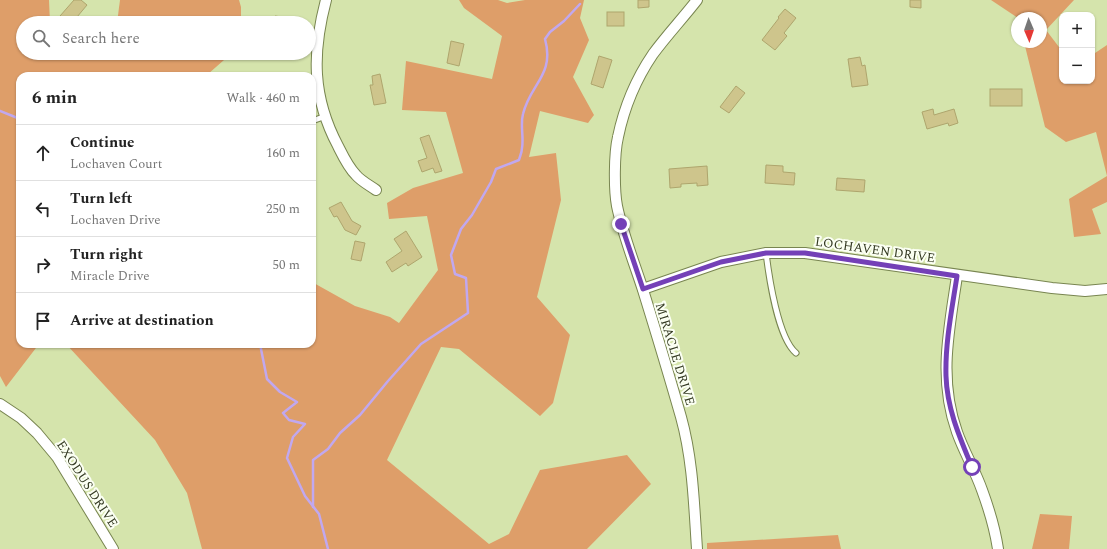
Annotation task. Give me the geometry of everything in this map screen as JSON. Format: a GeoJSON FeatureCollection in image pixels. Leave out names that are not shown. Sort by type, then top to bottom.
{"type":"FeatureCollection","features":[{"type":"Feature","properties":{"kind":"street"},"geometry":{"type":"LineString","coordinates":[[316,83],[316,52],[319,25],[326,0]]}},
{"type":"Feature","properties":{"kind":"street","name":"MIRACLE DRIVE"},"geometry":{"type":"LineString","coordinates":[[697,0],[654,54],[642,73],[623,115],[615,162],[617,204],[621,224],[643,289],[681,419],[691,470],[697,549]]}},
{"type":"Feature","properties":{"kind":"street"},"geometry":{"type":"LineString","coordinates":[[316,90],[330,131],[350,169],[376,190]]}},
{"type":"Feature","properties":{"kind":"street","name":"LOCHAVEN DRIVE"},"geometry":{"type":"LineString","coordinates":[[643,289],[721,262],[766,253],[805,253],[957,276],[1052,288],[1085,290],[1107,288]]}},
{"type":"Feature","properties":{"kind":"street"},"geometry":{"type":"LineString","coordinates":[[957,276],[946,354],[946,378],[949,402],[957,431],[982,490],[995,531],[998,549]]}},
{"type":"Feature","properties":{"kind":"street","name":"EXODUS DRIVE"},"geometry":{"type":"LineString","coordinates":[[0,404],[21,418],[37,433],[58,457],[113,549]]}},
{"type":"Feature","properties":{"kind":"lane"},"geometry":{"type":"LineString","coordinates":[[316,120],[326,116]]}},
{"type":"Feature","properties":{"kind":"lane"},"geometry":{"type":"LineString","coordinates":[[766,253],[769,276],[780,320],[791,349],[796,353]]}},
{"type":"Feature","properties":{"kind":"shaded area"},"geometry":{"type":"Polygon","coordinates":[[[0,0],[49,0],[50,16],[16,16],[16,60],[224,60],[210,72],[16,72],[16,348],[36,348],[6,387],[0,376],[0,0]]]}},
{"type":"Feature","properties":{"kind":"shaded area"},"geometry":{"type":"Polygon","coordinates":[[[120,0],[239,0],[241,7],[241,16],[118,16],[120,0]]]}},
{"type":"Feature","properties":{"kind":"shaded area"},"geometry":{"type":"Polygon","coordinates":[[[459,0],[498,0],[507,3],[525,0],[584,0],[580,18],[589,40],[573,77],[594,115],[588,123],[540,111],[529,157],[556,153],[561,200],[537,297],[570,335],[553,403],[540,416],[459,349],[441,347],[387,460],[489,544],[509,534],[540,470],[627,455],[651,484],[587,549],[202,549],[187,493],[155,440],[70,348],[316,348],[316,284],[355,306],[390,317],[399,323],[438,270],[427,216],[389,219],[387,203],[413,188],[463,173],[446,112],[402,110],[406,61],[492,79],[502,36],[464,8],[459,0]]]}},
{"type":"Feature","properties":{"kind":"shaded area"},"geometry":{"type":"Polygon","coordinates":[[[991,0],[1074,0],[1063,12],[1059,12],[1059,16],[1047,29],[1047,12],[1011,12],[1011,13],[991,0]]]}},
{"type":"Feature","properties":{"kind":"shaded area"},"geometry":{"type":"Polygon","coordinates":[[[1047,31],[1059,47],[1059,84],[1095,84],[1095,53],[1107,45],[1107,176],[1096,132],[1066,142],[1045,127],[1025,48],[1047,48],[1047,31]]]}},
{"type":"Feature","properties":{"kind":"shaded area"},"geometry":{"type":"Polygon","coordinates":[[[1107,176],[1107,202],[1092,209],[1101,234],[1074,237],[1069,199],[1107,176]]]}},
{"type":"Feature","properties":{"kind":"shaded area"},"geometry":{"type":"Polygon","coordinates":[[[1040,514],[1072,516],[1069,549],[1032,549],[1040,514]]]}},
{"type":"Feature","properties":{"kind":"shaded area"},"geometry":{"type":"Polygon","coordinates":[[[838,535],[841,549],[707,549],[707,543],[838,535]]]}},
{"type":"Feature","properties":{"kind":"building"},"geometry":{"type":"Polygon","coordinates":[[[74,0],[81,0],[87,5],[78,16],[60,16],[74,0]]]}},
{"type":"Feature","properties":{"kind":"building"},"geometry":{"type":"Polygon","coordinates":[[[638,0],[649,0],[649,7],[638,8],[638,0]]]}},
{"type":"Feature","properties":{"kind":"building"},"geometry":{"type":"Polygon","coordinates":[[[910,0],[921,0],[921,8],[910,7],[910,0]]]}},
{"type":"Feature","properties":{"kind":"building"},"geometry":{"type":"Polygon","coordinates":[[[785,9],[796,18],[784,33],[787,36],[775,50],[762,40],[785,9]]]}},
{"type":"Feature","properties":{"kind":"building"},"geometry":{"type":"Polygon","coordinates":[[[607,12],[624,12],[624,26],[607,26],[607,12]]]}},
{"type":"Feature","properties":{"kind":"building"},"geometry":{"type":"Polygon","coordinates":[[[451,41],[464,44],[459,66],[447,63],[451,41]]]}},
{"type":"Feature","properties":{"kind":"building"},"geometry":{"type":"Polygon","coordinates":[[[599,56],[612,60],[603,88],[591,84],[599,56]]]}},
{"type":"Feature","properties":{"kind":"building"},"geometry":{"type":"Polygon","coordinates":[[[860,57],[862,66],[865,65],[868,85],[852,87],[848,59],[860,57]]]}},
{"type":"Feature","properties":{"kind":"building"},"geometry":{"type":"Polygon","coordinates":[[[380,74],[386,103],[374,105],[370,85],[373,85],[372,76],[380,74]]]}},
{"type":"Feature","properties":{"kind":"building"},"geometry":{"type":"Polygon","coordinates":[[[736,86],[745,93],[729,113],[720,107],[736,86]]]}},
{"type":"Feature","properties":{"kind":"building"},"geometry":{"type":"Polygon","coordinates":[[[990,89],[1022,89],[1022,106],[990,106],[990,89]]]}},
{"type":"Feature","properties":{"kind":"building"},"geometry":{"type":"Polygon","coordinates":[[[933,109],[934,115],[954,109],[958,123],[949,126],[948,123],[927,129],[922,112],[933,109]]]}},
{"type":"Feature","properties":{"kind":"building"},"geometry":{"type":"Polygon","coordinates":[[[429,135],[442,171],[435,173],[433,168],[422,172],[418,161],[427,158],[420,138],[429,135]]]}},
{"type":"Feature","properties":{"kind":"building"},"geometry":{"type":"Polygon","coordinates":[[[766,165],[783,166],[783,172],[795,173],[794,185],[765,183],[766,165]]]}},
{"type":"Feature","properties":{"kind":"building"},"geometry":{"type":"Polygon","coordinates":[[[707,166],[708,185],[697,186],[697,183],[681,184],[681,187],[670,188],[669,169],[707,166]]]}},
{"type":"Feature","properties":{"kind":"building"},"geometry":{"type":"Polygon","coordinates":[[[837,178],[865,180],[864,192],[836,190],[837,178]]]}},
{"type":"Feature","properties":{"kind":"building"},"geometry":{"type":"Polygon","coordinates":[[[341,202],[352,221],[361,226],[356,235],[345,230],[337,216],[334,217],[329,208],[341,202]]]}},
{"type":"Feature","properties":{"kind":"building"},"geometry":{"type":"Polygon","coordinates":[[[406,231],[422,257],[408,266],[406,263],[392,272],[386,262],[402,251],[394,239],[406,231]]]}},
{"type":"Feature","properties":{"kind":"building"},"geometry":{"type":"Polygon","coordinates":[[[355,241],[365,243],[361,261],[351,259],[355,241]]]}},
{"type":"Feature","properties":{"kind":"waterway"},"geometry":{"type":"LineString","coordinates":[[313,507],[313,460],[328,449],[340,433],[360,415],[421,344],[468,313],[466,278],[455,274],[451,255],[461,229],[472,215],[491,182],[496,169],[519,160],[522,151],[523,114],[526,104],[540,79],[547,62],[545,39],[550,32],[564,21],[580,4]]}},
{"type":"Feature","properties":{"kind":"waterway"},"geometry":{"type":"LineString","coordinates":[[0,111],[16,117]]}},
{"type":"Feature","properties":{"kind":"waterway"},"geometry":{"type":"LineString","coordinates":[[261,348],[267,379],[280,392],[297,402],[283,413],[289,420],[305,424],[293,437],[287,458],[305,496],[319,514],[328,549]]}},
{"type":"Feature","properties":{"kind":"route"},"geometry":{"type":"LineString","coordinates":[[621,224],[643,289],[721,262],[766,253],[805,253],[957,276],[946,354],[946,378],[949,402],[957,431],[972,467]]}}]}
